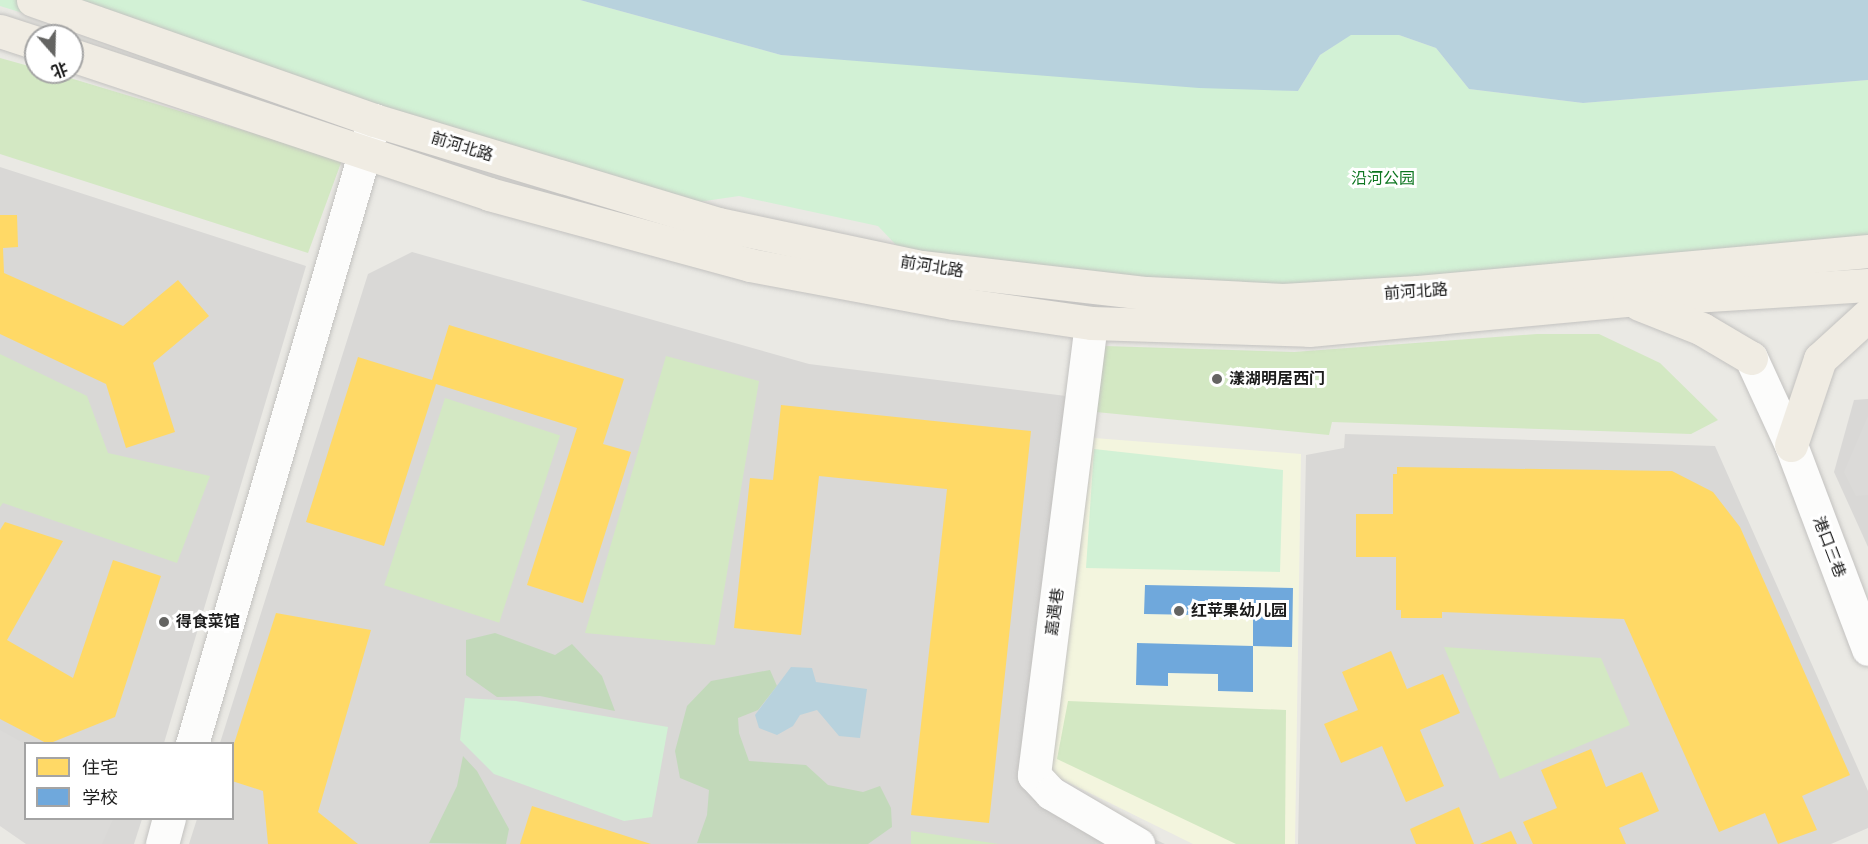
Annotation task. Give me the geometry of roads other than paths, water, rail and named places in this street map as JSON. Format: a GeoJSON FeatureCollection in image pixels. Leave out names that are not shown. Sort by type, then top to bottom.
{"type":"FeatureCollection","features":[{"type":"Feature","properties":{"kind":"main road","name":"前河北路"},"geometry":{"type":"LineString","coordinates":[[33,0],[374,120],[718,224],[921,267],[1147,293],[1283,300],[1418,292],[1868,251]]}},
{"type":"Feature","properties":{"kind":"main road"},"geometry":{"type":"LineString","coordinates":[[0,31],[24,39]]}},
{"type":"Feature","properties":{"kind":"main road","name":"前河北路"},"geometry":{"type":"LineString","coordinates":[[84,59],[489,194],[750,265],[953,303],[1091,323],[1309,330],[1629,300],[1868,285]]}},
{"type":"Feature","properties":{"kind":"main road"},"geometry":{"type":"LineString","coordinates":[[1688,267],[1713,295],[1751,358]]}},
{"type":"Feature","properties":{"kind":"main road"},"geometry":{"type":"LineString","coordinates":[[1629,300],[1702,330],[1751,358]]}},
{"type":"Feature","properties":{"kind":"main road"},"geometry":{"type":"LineString","coordinates":[[1791,445],[1821,359],[1868,315]]}},
{"type":"Feature","properties":{"kind":"street"},"geometry":{"type":"LineString","coordinates":[[193,742],[374,120]]}},
{"type":"Feature","properties":{"kind":"street","name":"嘉遇巷"},"geometry":{"type":"LineString","coordinates":[[1091,323],[1034,775],[1051,793],[1138,844]]}},
{"type":"Feature","properties":{"kind":"street","name":"港口三巷"},"geometry":{"type":"LineString","coordinates":[[1751,358],[1791,445],[1868,649]]}},
{"type":"Feature","properties":{"kind":"street"},"geometry":{"type":"LineString","coordinates":[[162,844],[169,820]]}},
{"type":"Feature","properties":{"kind":"water"},"geometry":{"type":"Polygon","coordinates":[[[580,0],[1868,0],[1868,80],[1583,103],[1469,89],[1436,48],[1399,35],[1351,35],[1320,55],[1298,91],[1199,88],[781,55],[580,0]]]}},
{"type":"Feature","properties":{"kind":"water"},"geometry":{"type":"Polygon","coordinates":[[[791,667],[812,668],[816,682],[867,689],[860,738],[839,736],[817,710],[800,715],[793,726],[777,735],[759,728],[755,715],[791,667]]]}},
{"type":"Feature","properties":{"kind":"place","name":"漾湖明居西门"},"geometry":{"type":"Point","coordinates":[1217,379]}},
{"type":"Feature","properties":{"kind":"place","name":"红苹果幼儿园"},"geometry":{"type":"Point","coordinates":[1179,611]}},
{"type":"Feature","properties":{"kind":"place","name":"得食菜馆"},"geometry":{"type":"Point","coordinates":[164,622]}},
{"type":"Feature","properties":{"kind":"park label","name":"沿河公园"},"geometry":{"type":"Point","coordinates":[1383,179]}}]}
